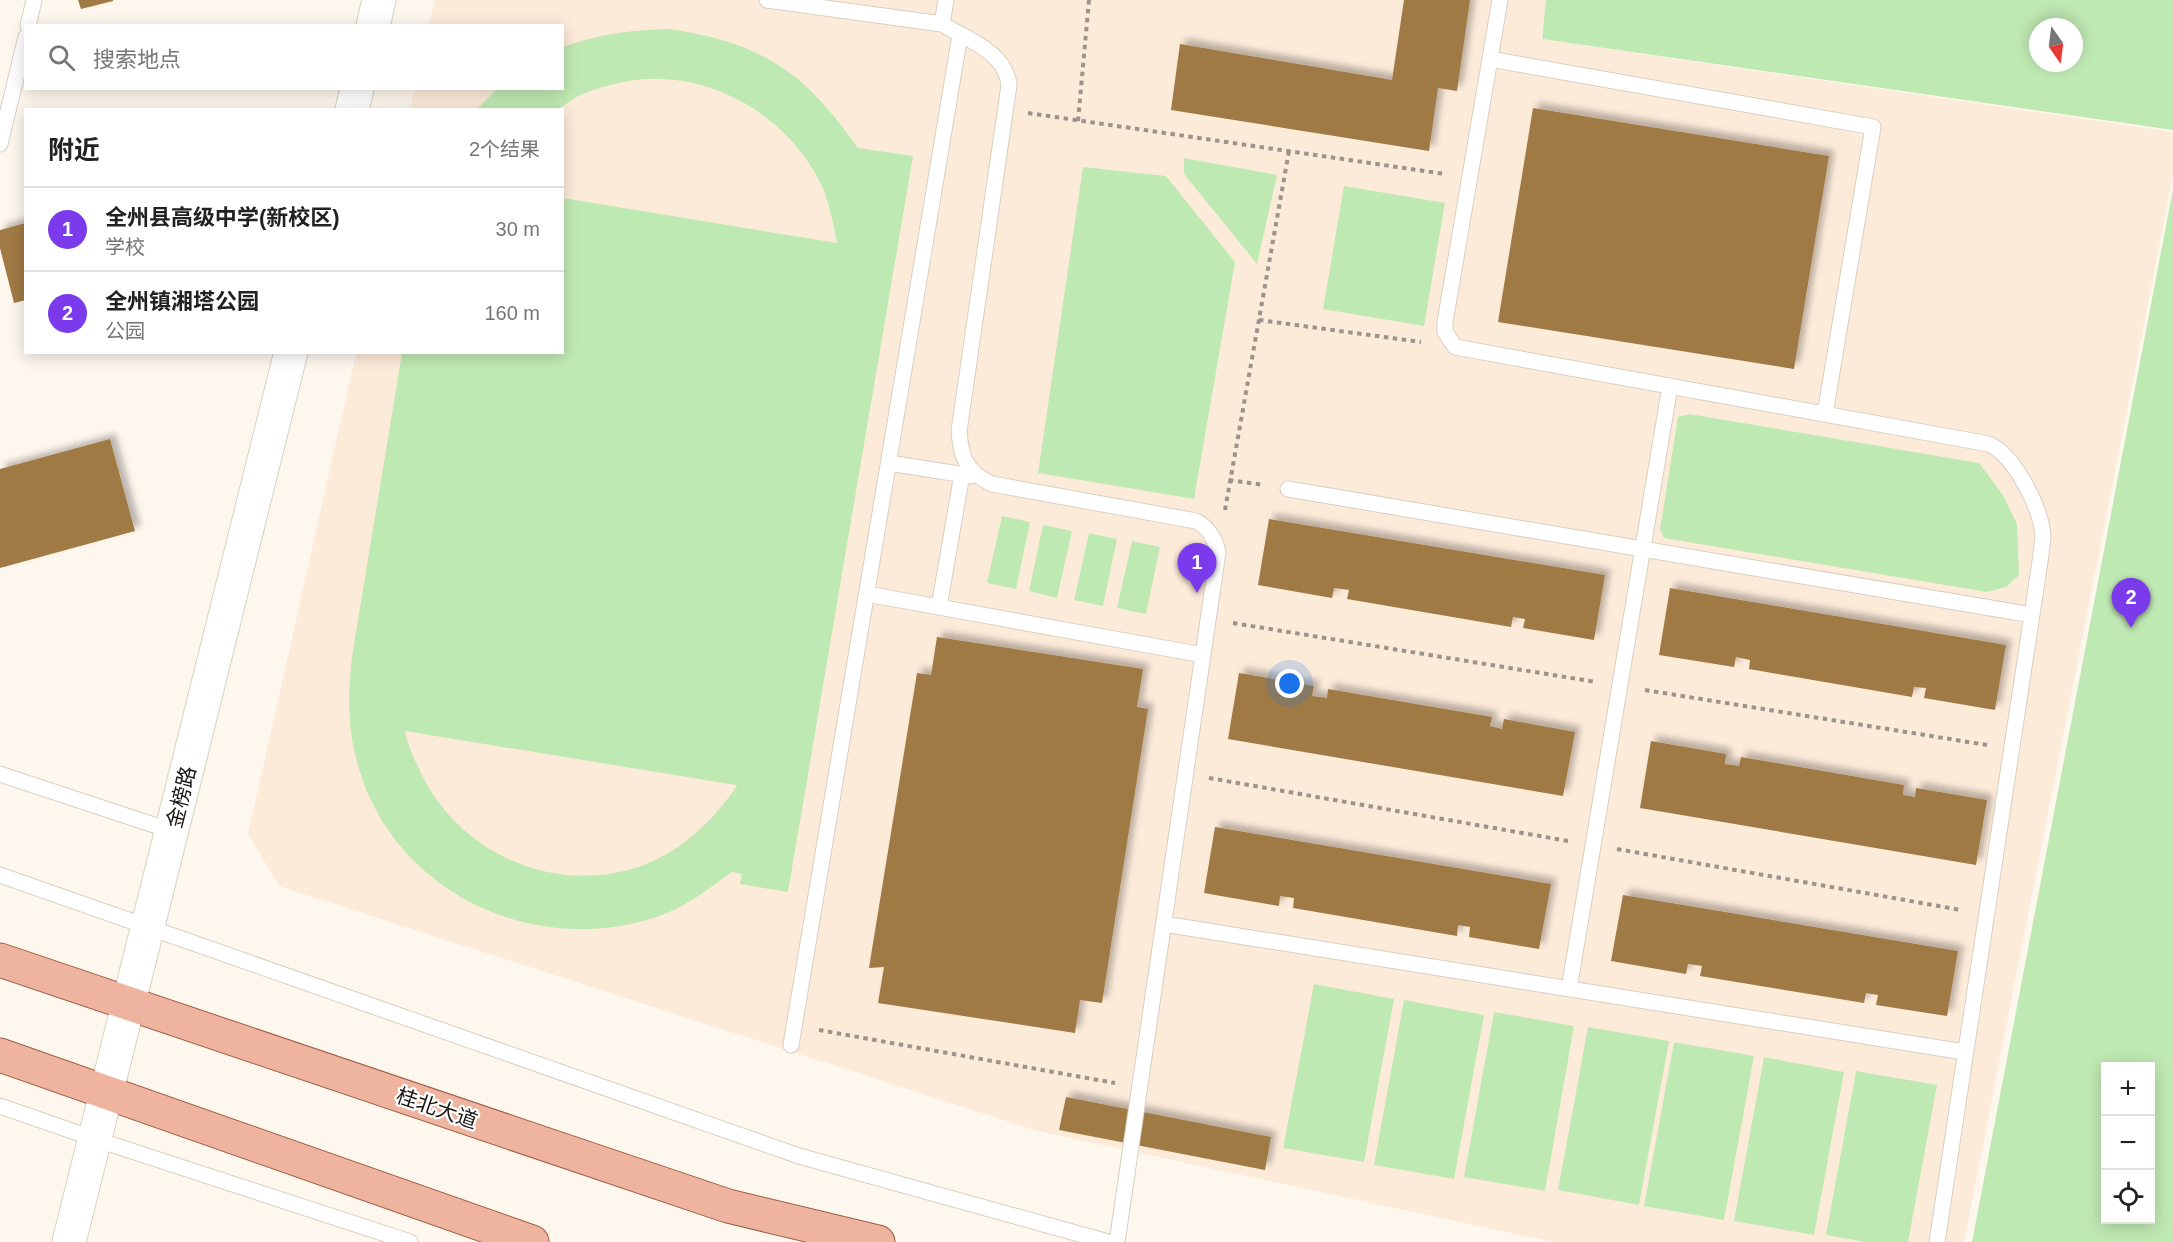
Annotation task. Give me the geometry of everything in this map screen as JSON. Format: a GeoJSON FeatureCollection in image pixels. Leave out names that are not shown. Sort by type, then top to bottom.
{"type":"FeatureCollection","features":[{"type":"Feature","properties":{"kind":"main road"},"geometry":{"type":"LineString","coordinates":[[373,24],[379,0]]}},
{"type":"Feature","properties":{"kind":"main road"},"geometry":{"type":"LineString","coordinates":[[352,108],[357,90]]}},
{"type":"Feature","properties":{"kind":"main road","name":"金榜路"},"geometry":{"type":"LineString","coordinates":[[69,1242],[291,354]]}},
{"type":"Feature","properties":{"kind":"main road","name":"桂北大道"},"geometry":{"type":"LineString","coordinates":[[0,960],[728,1206],[878,1242]]}},
{"type":"Feature","properties":{"kind":"main road"},"geometry":{"type":"LineString","coordinates":[[0,1055],[532,1242]]}},
{"type":"Feature","properties":{"kind":"lane"},"geometry":{"type":"LineString","coordinates":[[28,24],[34,0]]}},
{"type":"Feature","properties":{"kind":"lane"},"geometry":{"type":"LineString","coordinates":[[768,0],[942,24],[995,57],[1004,67],[1009,85],[1006,110],[960,431],[961,446],[969,475],[939,607]]}},
{"type":"Feature","properties":{"kind":"lane"},"geometry":{"type":"LineString","coordinates":[[942,24],[946,0]]}},
{"type":"Feature","properties":{"kind":"lane"},"geometry":{"type":"LineString","coordinates":[[1500,0],[1445,322],[1445,332],[1455,347],[1989,444],[2004,455],[2024,482],[2034,507],[2043,536],[1937,1242]]}},
{"type":"Feature","properties":{"kind":"lane"},"geometry":{"type":"LineString","coordinates":[[792,1045],[960,35]]}},
{"type":"Feature","properties":{"kind":"lane"},"geometry":{"type":"LineString","coordinates":[[0,144],[24,46]]}},
{"type":"Feature","properties":{"kind":"lane"},"geometry":{"type":"LineString","coordinates":[[1490,59],[1874,127],[1825,414]]}},
{"type":"Feature","properties":{"kind":"lane"},"geometry":{"type":"LineString","coordinates":[[1569,989],[1670,386]]}},
{"type":"Feature","properties":{"kind":"lane"},"geometry":{"type":"LineString","coordinates":[[889,463],[969,475],[992,484],[1196,521],[1204,525],[1214,538],[1218,552],[1117,1242]]}},
{"type":"Feature","properties":{"kind":"lane"},"geometry":{"type":"LineString","coordinates":[[1288,489],[2032,615]]}},
{"type":"Feature","properties":{"kind":"lane"},"geometry":{"type":"LineString","coordinates":[[867,594],[1203,656]]}},
{"type":"Feature","properties":{"kind":"lane"},"geometry":{"type":"LineString","coordinates":[[0,774],[172,831]]}},
{"type":"Feature","properties":{"kind":"lane"},"geometry":{"type":"LineString","coordinates":[[0,874],[799,1156],[1108,1242]]}},
{"type":"Feature","properties":{"kind":"lane"},"geometry":{"type":"LineString","coordinates":[[1164,924],[1964,1052]]}},
{"type":"Feature","properties":{"kind":"lane"},"geometry":{"type":"LineString","coordinates":[[0,1106],[410,1242]]}},
{"type":"Feature","properties":{"kind":"path"},"geometry":{"type":"LineString","coordinates":[[1078,121],[1089,0]]}},
{"type":"Feature","properties":{"kind":"path"},"geometry":{"type":"LineString","coordinates":[[1006,110],[1470,178]]}},
{"type":"Feature","properties":{"kind":"path"},"geometry":{"type":"LineString","coordinates":[[1218,552],[1289,152]]}},
{"type":"Feature","properties":{"kind":"path"},"geometry":{"type":"LineString","coordinates":[[1259,320],[1455,347]]}},
{"type":"Feature","properties":{"kind":"path"},"geometry":{"type":"LineString","coordinates":[[1229,480],[1288,489]]}},
{"type":"Feature","properties":{"kind":"path"},"geometry":{"type":"LineString","coordinates":[[795,1025],[1140,1087]]}},
{"type":"Feature","properties":{"kind":"shaded area"},"geometry":{"type":"Polygon","coordinates":[[[435,0],[1546,0],[1541,39],[2173,132],[2173,175],[1964,1242],[1553,1242],[1037,1131],[279,886],[248,834],[356,354],[564,354],[564,108],[410,108],[415,90],[564,90],[564,24],[429,24],[435,0]]]}},
{"type":"Feature","properties":{"kind":"green space"},"geometry":{"type":"Polygon","coordinates":[[[1546,0],[2173,0],[2173,130],[1542,39],[1546,0]]]}},
{"type":"Feature","properties":{"kind":"green space"},"geometry":{"type":"Polygon","coordinates":[[[670,29],[731,43],[756,53],[779,65],[819,99],[858,148],[913,156],[788,892],[740,884],[742,874],[732,872],[693,900],[667,913],[620,926],[572,929],[526,923],[481,907],[441,884],[406,852],[378,814],[359,769],[350,727],[349,698],[352,656],[402,354],[564,354],[564,198],[837,243],[823,189],[805,158],[767,118],[743,102],[718,91],[691,83],[663,79],[635,80],[585,93],[559,108],[478,108],[496,90],[564,90],[564,47],[628,32],[670,29]],[[405,731],[409,747],[421,773],[438,802],[460,826],[486,847],[515,862],[546,872],[578,876],[611,874],[644,865],[685,842],[708,822],[737,786],[405,731]]]}},
{"type":"Feature","properties":{"kind":"green space"},"geometry":{"type":"Polygon","coordinates":[[[1184,158],[1277,175],[1257,264],[1184,174],[1184,158]]]}},
{"type":"Feature","properties":{"kind":"green space"},"geometry":{"type":"Polygon","coordinates":[[[1083,167],[1166,176],[1235,262],[1194,499],[1038,473],[1083,167]]]}},
{"type":"Feature","properties":{"kind":"green space"},"geometry":{"type":"Polygon","coordinates":[[[1344,186],[1445,203],[1424,326],[1323,309],[1344,186]]]}},
{"type":"Feature","properties":{"kind":"green space"},"geometry":{"type":"Polygon","coordinates":[[[2173,189],[2173,1242],[1972,1242],[2173,189]]]}},
{"type":"Feature","properties":{"kind":"green space"},"geometry":{"type":"Polygon","coordinates":[[[1690,414],[1979,463],[2003,495],[2017,524],[2019,575],[2006,587],[1987,592],[1664,538],[1660,529],[1678,417],[1690,414]]]}},
{"type":"Feature","properties":{"kind":"green space"},"geometry":{"type":"Polygon","coordinates":[[[1002,516],[1030,522],[1016,589],[987,583],[1002,516]]]}},
{"type":"Feature","properties":{"kind":"green space"},"geometry":{"type":"Polygon","coordinates":[[[1043,525],[1072,531],[1057,598],[1029,591],[1043,525]]]}},
{"type":"Feature","properties":{"kind":"green space"},"geometry":{"type":"Polygon","coordinates":[[[1089,533],[1117,539],[1103,606],[1074,600],[1089,533]]]}},
{"type":"Feature","properties":{"kind":"green space"},"geometry":{"type":"Polygon","coordinates":[[[1132,541],[1160,547],[1146,614],[1117,608],[1132,541]]]}},
{"type":"Feature","properties":{"kind":"green space"},"geometry":{"type":"Polygon","coordinates":[[[1314,984],[1394,999],[1364,1162],[1283,1148],[1314,984]]]}},
{"type":"Feature","properties":{"kind":"green space"},"geometry":{"type":"Polygon","coordinates":[[[1404,1000],[1484,1015],[1454,1179],[1374,1165],[1404,1000]]]}},
{"type":"Feature","properties":{"kind":"green space"},"geometry":{"type":"Polygon","coordinates":[[[1494,1012],[1574,1026],[1545,1191],[1464,1177],[1494,1012]]]}},
{"type":"Feature","properties":{"kind":"green space"},"geometry":{"type":"Polygon","coordinates":[[[1588,1027],[1669,1041],[1639,1205],[1558,1190],[1588,1027]]]}},
{"type":"Feature","properties":{"kind":"green space"},"geometry":{"type":"Polygon","coordinates":[[[1674,1042],[1754,1056],[1724,1220],[1644,1206],[1674,1042]]]}},
{"type":"Feature","properties":{"kind":"green space"},"geometry":{"type":"Polygon","coordinates":[[[1764,1057],[1844,1072],[1814,1235],[1734,1221],[1764,1057]]]}},
{"type":"Feature","properties":{"kind":"green space"},"geometry":{"type":"Polygon","coordinates":[[[1856,1071],[1937,1085],[1908,1242],[1865,1242],[1826,1235],[1856,1071]]]}},
{"type":"Feature","properties":{"kind":"building"},"geometry":{"type":"Polygon","coordinates":[[[78,0],[113,0],[113,1],[81,9],[78,0]]]}},
{"type":"Feature","properties":{"kind":"building"},"geometry":{"type":"Polygon","coordinates":[[[1404,0],[1470,0],[1457,91],[1438,88],[1429,151],[1171,110],[1180,44],[1392,80],[1404,0]]]}},
{"type":"Feature","properties":{"kind":"building"},"geometry":{"type":"Polygon","coordinates":[[[1533,108],[1829,156],[1794,369],[1498,322],[1533,108]]]}},
{"type":"Feature","properties":{"kind":"building"},"geometry":{"type":"Polygon","coordinates":[[[24,224],[24,300],[14,303],[0,248],[0,230],[24,224]]]}},
{"type":"Feature","properties":{"kind":"building"},"geometry":{"type":"Polygon","coordinates":[[[110,439],[135,531],[0,568],[0,469],[110,439]]]}},
{"type":"Feature","properties":{"kind":"building"},"geometry":{"type":"Polygon","coordinates":[[[1269,519],[1605,575],[1594,640],[1523,628],[1525,619],[1513,617],[1511,627],[1347,599],[1349,590],[1334,588],[1332,598],[1258,585],[1269,519]]]}},
{"type":"Feature","properties":{"kind":"building"},"geometry":{"type":"Polygon","coordinates":[[[1670,588],[2006,645],[1995,710],[1924,698],[1926,688],[1914,687],[1912,697],[1749,669],[1750,660],[1736,657],[1734,667],[1659,655],[1670,588]]]}},
{"type":"Feature","properties":{"kind":"building"},"geometry":{"type":"Polygon","coordinates":[[[937,637],[1143,669],[1137,707],[1148,709],[1102,1003],[1080,1000],[1075,1033],[878,1003],[884,967],[869,968],[917,673],[931,675],[937,637]]]}},
{"type":"Feature","properties":{"kind":"building"},"geometry":{"type":"Polygon","coordinates":[[[1239,673],[1314,686],[1312,696],[1327,698],[1328,689],[1492,717],[1490,726],[1502,729],[1504,719],[1575,732],[1563,796],[1228,739],[1239,673]]]}},
{"type":"Feature","properties":{"kind":"building"},"geometry":{"type":"Polygon","coordinates":[[[1651,741],[1726,754],[1725,764],[1739,766],[1741,757],[1904,785],[1903,795],[1915,797],[1916,788],[1987,800],[1976,865],[1640,808],[1651,741]]]}},
{"type":"Feature","properties":{"kind":"building"},"geometry":{"type":"Polygon","coordinates":[[[1215,827],[1551,884],[1539,949],[1469,937],[1470,927],[1458,925],[1457,936],[1293,908],[1294,898],[1280,896],[1279,906],[1204,893],[1215,827]]]}},
{"type":"Feature","properties":{"kind":"building"},"geometry":{"type":"Polygon","coordinates":[[[1623,895],[1958,951],[1947,1016],[1876,1005],[1878,995],[1866,993],[1864,1003],[1700,976],[1702,966],[1688,964],[1686,974],[1611,961],[1623,895]]]}},
{"type":"Feature","properties":{"kind":"building"},"geometry":{"type":"Polygon","coordinates":[[[1066,1097],[1271,1137],[1265,1170],[1059,1130],[1066,1097]]]}},
{"type":"Feature","properties":{"kind":"place","name":"全州县高级中学(新校区)"},"geometry":{"type":"Point","coordinates":[1197,593]}},
{"type":"Feature","properties":{"kind":"place","name":"全州镇湘塔公园"},"geometry":{"type":"Point","coordinates":[2131,628]}}]}
